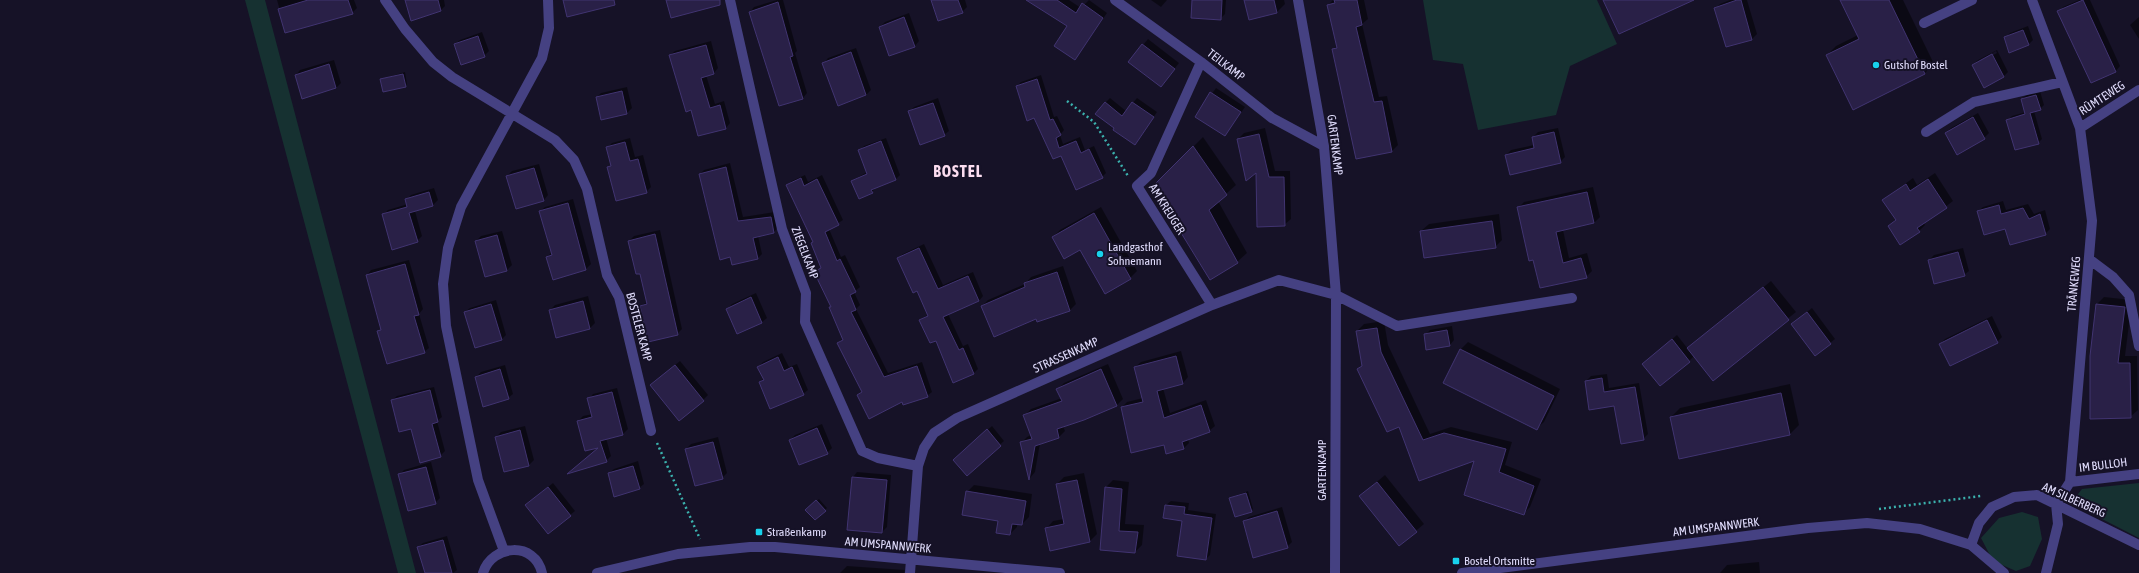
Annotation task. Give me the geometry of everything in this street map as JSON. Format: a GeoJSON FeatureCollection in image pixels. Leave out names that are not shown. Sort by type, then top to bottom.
{"type":"FeatureCollection","features":[{"type":"Feature","properties":{"kind":"street","name":"BOSTELER KAMP"},"geometry":{"type":"LineString","coordinates":[[385,0],[405,29],[433,62],[452,77],[555,140],[574,160],[586,189],[607,275],[619,297],[652,431]]}},
{"type":"Feature","properties":{"kind":"street"},"geometry":{"type":"LineString","coordinates":[[504,551],[477,473],[446,326],[443,284],[448,248],[461,207],[542,58],[549,28],[548,0]]}},
{"type":"Feature","properties":{"kind":"street","name":"ZIEGELKAMP"},"geometry":{"type":"LineString","coordinates":[[730,0],[782,229],[806,293],[805,322],[862,451],[878,458],[918,466]]}},
{"type":"Feature","properties":{"kind":"street","name":"TEILKAMP"},"geometry":{"type":"LineString","coordinates":[[1115,0],[1201,62],[1272,118],[1324,146]]}},
{"type":"Feature","properties":{"kind":"street","name":"GARTENKAMP"},"geometry":{"type":"LineString","coordinates":[[1298,0],[1324,146],[1336,295],[1335,573]]}},
{"type":"Feature","properties":{"kind":"street"},"geometry":{"type":"LineString","coordinates":[[1924,23],[1972,0]]}},
{"type":"Feature","properties":{"kind":"street","name":"TRÄNKEWEG"},"geometry":{"type":"LineString","coordinates":[[2032,0],[2080,128],[2092,221],[2070,482],[2056,504]]}},
{"type":"Feature","properties":{"kind":"street","name":"AM KREUGER"},"geometry":{"type":"LineString","coordinates":[[1201,62],[1152,172],[1138,186],[1212,305]]}},
{"type":"Feature","properties":{"kind":"street"},"geometry":{"type":"LineString","coordinates":[[1926,132],[1974,102],[2062,82]]}},
{"type":"Feature","properties":{"kind":"street","name":"RÜMTEWEG"},"geometry":{"type":"LineString","coordinates":[[2080,128],[2139,90]]}},
{"type":"Feature","properties":{"kind":"street"},"geometry":{"type":"LineString","coordinates":[[2089,259],[2113,277],[2129,295],[2139,346]]}},
{"type":"Feature","properties":{"kind":"street","name":"STRASSENKAMP"},"geometry":{"type":"LineString","coordinates":[[910,573],[918,466],[924,448],[934,433],[945,425],[1212,305],[1279,280],[1336,295]]}},
{"type":"Feature","properties":{"kind":"street"},"geometry":{"type":"LineString","coordinates":[[1336,295],[1397,326],[1572,298]]}},
{"type":"Feature","properties":{"kind":"street","name":"IM BULLOH"},"geometry":{"type":"LineString","coordinates":[[2070,482],[2139,474]]}},
{"type":"Feature","properties":{"kind":"street","name":"AM SILBERBERG"},"geometry":{"type":"LineString","coordinates":[[1971,545],[1979,523],[1992,507],[2014,497],[2037,495],[2139,545]]}},
{"type":"Feature","properties":{"kind":"street"},"geometry":{"type":"LineString","coordinates":[[2046,573],[2058,524],[2056,504]]}},
{"type":"Feature","properties":{"kind":"street","name":"AM UMSPANNWERK"},"geometry":{"type":"LineString","coordinates":[[1462,573],[1801,529],[1867,523],[1920,529],[1971,545]]}},
{"type":"Feature","properties":{"kind":"street"},"geometry":{"type":"LineString","coordinates":[[1971,545],[2004,573]]}},
{"type":"Feature","properties":{"kind":"street","name":"AM UMSPANNWERK"},"geometry":{"type":"LineString","coordinates":[[597,573],[655,558],[705,550],[750,547],[775,547],[1060,573]]}},
{"type":"Feature","properties":{"kind":"street"},"geometry":{"type":"LineString","coordinates":[[483,573],[488,562],[495,555],[513,549],[530,555],[536,561],[542,573]]}},
{"type":"Feature","properties":{"kind":"path"},"geometry":{"type":"LineString","coordinates":[[1067,101],[1094,122],[1130,178],[1138,186]]}},
{"type":"Feature","properties":{"kind":"path"},"geometry":{"type":"LineString","coordinates":[[652,431],[705,550]]}},
{"type":"Feature","properties":{"kind":"path"},"geometry":{"type":"LineString","coordinates":[[1874,510],[1981,496]]}},
{"type":"Feature","properties":{"kind":"green space"},"geometry":{"type":"Polygon","coordinates":[[[245,0],[265,0],[416,573],[398,573],[245,0]]]}},
{"type":"Feature","properties":{"kind":"green space"},"geometry":{"type":"Polygon","coordinates":[[[1423,0],[1597,0],[1617,44],[1570,66],[1556,115],[1478,130],[1463,64],[1433,60],[1423,0]]]}},
{"type":"Feature","properties":{"kind":"green space"},"geometry":{"type":"Polygon","coordinates":[[[2139,483],[2139,538],[2071,503],[2082,489],[2139,483]]]}},
{"type":"Feature","properties":{"kind":"green space"},"geometry":{"type":"Polygon","coordinates":[[[2022,512],[2038,517],[2042,539],[2030,566],[2016,571],[1993,561],[1981,538],[1999,518],[2022,512]]]}},
{"type":"Feature","properties":{"kind":"building"},"geometry":{"type":"Polygon","coordinates":[[[308,0],[348,0],[353,14],[285,33],[278,9],[308,0]]]}},
{"type":"Feature","properties":{"kind":"building"},"geometry":{"type":"Polygon","coordinates":[[[405,0],[438,0],[441,11],[411,21],[405,0]]]}},
{"type":"Feature","properties":{"kind":"building"},"geometry":{"type":"Polygon","coordinates":[[[563,0],[614,0],[615,5],[567,17],[563,0]]]}},
{"type":"Feature","properties":{"kind":"building"},"geometry":{"type":"Polygon","coordinates":[[[666,0],[720,0],[720,5],[671,18],[666,0]]]}},
{"type":"Feature","properties":{"kind":"building"},"geometry":{"type":"Polygon","coordinates":[[[931,0],[958,0],[963,13],[938,21],[931,0]]]}},
{"type":"Feature","properties":{"kind":"building"},"geometry":{"type":"Polygon","coordinates":[[[1026,0],[1057,0],[1076,13],[1082,3],[1103,18],[1075,60],[1054,46],[1067,26],[1026,0]]]}},
{"type":"Feature","properties":{"kind":"building"},"geometry":{"type":"Polygon","coordinates":[[[1192,0],[1222,0],[1221,20],[1191,18],[1192,0]]]}},
{"type":"Feature","properties":{"kind":"building"},"geometry":{"type":"Polygon","coordinates":[[[1244,0],[1274,0],[1277,13],[1249,20],[1244,0]]]}},
{"type":"Feature","properties":{"kind":"building"},"geometry":{"type":"Polygon","coordinates":[[[1334,0],[1357,0],[1362,25],[1356,27],[1374,102],[1382,101],[1392,152],[1356,159],[1332,49],[1337,48],[1327,5],[1335,3],[1334,0]]]}},
{"type":"Feature","properties":{"kind":"building"},"geometry":{"type":"Polygon","coordinates":[[[1603,0],[1694,0],[1619,34],[1603,0]]]}},
{"type":"Feature","properties":{"kind":"building"},"geometry":{"type":"Polygon","coordinates":[[[1741,0],[1752,40],[1726,47],[1714,8],[1741,0]]]}},
{"type":"Feature","properties":{"kind":"building","name":"Gutshof Bostel"},"geometry":{"type":"Polygon","coordinates":[[[1840,0],[1889,0],[1925,74],[1853,110],[1826,55],[1859,39],[1840,0]]]}},
{"type":"Feature","properties":{"kind":"building"},"geometry":{"type":"Polygon","coordinates":[[[2083,0],[2116,72],[2091,83],[2057,11],[2083,0]]]}},
{"type":"Feature","properties":{"kind":"building"},"geometry":{"type":"Polygon","coordinates":[[[778,2],[793,56],[790,57],[803,99],[779,106],[749,12],[778,2]]]}},
{"type":"Feature","properties":{"kind":"building"},"geometry":{"type":"Polygon","coordinates":[[[904,17],[915,47],[889,56],[879,27],[904,17]]]}},
{"type":"Feature","properties":{"kind":"building"},"geometry":{"type":"Polygon","coordinates":[[[2023,30],[2029,45],[2009,53],[2004,37],[2023,30]]]}},
{"type":"Feature","properties":{"kind":"building"},"geometry":{"type":"Polygon","coordinates":[[[478,36],[485,57],[461,65],[454,44],[478,36]]]}},
{"type":"Feature","properties":{"kind":"building"},"geometry":{"type":"Polygon","coordinates":[[[1142,44],[1175,69],[1161,87],[1128,62],[1142,44]]]}},
{"type":"Feature","properties":{"kind":"building"},"geometry":{"type":"Polygon","coordinates":[[[706,45],[714,74],[701,78],[710,108],[720,105],[726,129],[698,136],[691,110],[686,112],[669,55],[706,45]]]}},
{"type":"Feature","properties":{"kind":"building"},"geometry":{"type":"Polygon","coordinates":[[[851,52],[866,95],[838,106],[822,63],[851,52]]]}},
{"type":"Feature","properties":{"kind":"building"},"geometry":{"type":"Polygon","coordinates":[[[1992,54],[2004,77],[1984,88],[1972,65],[1992,54]]]}},
{"type":"Feature","properties":{"kind":"building"},"geometry":{"type":"Polygon","coordinates":[[[329,64],[336,88],[302,99],[295,75],[329,64]]]}},
{"type":"Feature","properties":{"kind":"building"},"geometry":{"type":"Polygon","coordinates":[[[403,74],[406,87],[383,92],[380,79],[403,74]]]}},
{"type":"Feature","properties":{"kind":"building"},"geometry":{"type":"Polygon","coordinates":[[[1037,79],[1050,120],[1053,119],[1061,135],[1056,138],[1059,148],[1076,141],[1081,153],[1089,149],[1103,178],[1076,190],[1061,156],[1053,159],[1034,118],[1027,121],[1016,86],[1037,79]]]}},
{"type":"Feature","properties":{"kind":"building"},"geometry":{"type":"Polygon","coordinates":[[[622,91],[627,114],[601,120],[596,97],[622,91]]]}},
{"type":"Feature","properties":{"kind":"building"},"geometry":{"type":"Polygon","coordinates":[[[1210,92],[1241,112],[1225,136],[1195,117],[1210,92]]]}},
{"type":"Feature","properties":{"kind":"building"},"geometry":{"type":"Polygon","coordinates":[[[2036,95],[2041,110],[2030,113],[2039,144],[2015,150],[2006,120],[2025,114],[2021,99],[2036,95]]]}},
{"type":"Feature","properties":{"kind":"building"},"geometry":{"type":"Polygon","coordinates":[[[1105,102],[1122,116],[1132,102],[1154,117],[1135,145],[1113,130],[1114,128],[1095,114],[1105,102]]]}},
{"type":"Feature","properties":{"kind":"building"},"geometry":{"type":"Polygon","coordinates":[[[933,103],[945,136],[920,145],[908,111],[933,103]]]}},
{"type":"Feature","properties":{"kind":"building"},"geometry":{"type":"Polygon","coordinates":[[[1973,117],[1985,139],[1957,155],[1945,133],[1973,117]]]}},
{"type":"Feature","properties":{"kind":"building"},"geometry":{"type":"Polygon","coordinates":[[[1554,132],[1561,163],[1510,175],[1505,155],[1534,148],[1532,137],[1554,132]]]}},
{"type":"Feature","properties":{"kind":"building"},"geometry":{"type":"Polygon","coordinates":[[[1259,134],[1269,177],[1284,177],[1285,226],[1257,227],[1256,173],[1246,181],[1237,139],[1259,134]]]}},
{"type":"Feature","properties":{"kind":"building"},"geometry":{"type":"Polygon","coordinates":[[[881,141],[896,180],[871,190],[873,193],[859,199],[851,181],[867,174],[858,150],[881,141]]]}},
{"type":"Feature","properties":{"kind":"building"},"geometry":{"type":"Polygon","coordinates":[[[625,142],[630,161],[638,159],[647,193],[616,201],[607,167],[611,166],[606,147],[625,142]]]}},
{"type":"Feature","properties":{"kind":"building"},"geometry":{"type":"Polygon","coordinates":[[[1193,146],[1227,195],[1209,210],[1238,263],[1210,280],[1151,188],[1193,146]]]}},
{"type":"Feature","properties":{"kind":"building"},"geometry":{"type":"Polygon","coordinates":[[[726,167],[738,221],[771,217],[774,233],[753,238],[758,259],[732,265],[730,257],[720,260],[699,174],[726,167]]]}},
{"type":"Feature","properties":{"kind":"building"},"geometry":{"type":"Polygon","coordinates":[[[534,168],[544,201],[516,209],[506,176],[534,168]]]}},
{"type":"Feature","properties":{"kind":"building"},"geometry":{"type":"Polygon","coordinates":[[[801,178],[804,186],[817,179],[839,225],[825,232],[837,261],[840,259],[856,292],[850,295],[856,310],[851,312],[884,377],[917,366],[928,397],[903,405],[902,402],[869,419],[857,395],[862,392],[837,343],[843,340],[829,307],[831,307],[814,272],[821,268],[811,243],[813,242],[786,185],[801,178]]]}},
{"type":"Feature","properties":{"kind":"building"},"geometry":{"type":"Polygon","coordinates":[[[1928,179],[1947,208],[1917,228],[1920,232],[1900,245],[1888,226],[1896,220],[1882,200],[1906,184],[1910,191],[1928,179]]]}},
{"type":"Feature","properties":{"kind":"building"},"geometry":{"type":"Polygon","coordinates":[[[429,192],[433,206],[409,213],[418,242],[392,250],[382,214],[407,207],[405,199],[429,192]]]}},
{"type":"Feature","properties":{"kind":"building"},"geometry":{"type":"Polygon","coordinates":[[[1587,192],[1594,223],[1556,232],[1563,263],[1581,258],[1587,278],[1540,288],[1533,260],[1529,261],[1517,207],[1587,192]]]}},
{"type":"Feature","properties":{"kind":"building"},"geometry":{"type":"Polygon","coordinates":[[[568,203],[586,270],[553,280],[546,257],[552,255],[539,211],[568,203]]]}},
{"type":"Feature","properties":{"kind":"building"},"geometry":{"type":"Polygon","coordinates":[[[1999,205],[2001,214],[2023,208],[2029,219],[2040,214],[2046,235],[2010,245],[2005,229],[1984,235],[1977,211],[1999,205]]]}},
{"type":"Feature","properties":{"kind":"building","name":"Landgasthof Sohnemann"},"geometry":{"type":"Polygon","coordinates":[[[1094,213],[1131,279],[1105,294],[1080,250],[1064,259],[1052,237],[1094,213]]]}},
{"type":"Feature","properties":{"kind":"building"},"geometry":{"type":"Polygon","coordinates":[[[1492,221],[1496,248],[1424,258],[1420,231],[1492,221]]]}},
{"type":"Feature","properties":{"kind":"building"},"geometry":{"type":"Polygon","coordinates":[[[655,234],[678,335],[648,342],[640,306],[647,304],[640,274],[636,274],[628,241],[655,234]]]}},
{"type":"Feature","properties":{"kind":"building"},"geometry":{"type":"Polygon","coordinates":[[[497,235],[507,271],[485,277],[475,241],[497,235]]]}},
{"type":"Feature","properties":{"kind":"building"},"geometry":{"type":"Polygon","coordinates":[[[919,248],[938,289],[968,276],[979,301],[943,317],[959,350],[963,348],[974,374],[953,383],[936,341],[930,343],[919,320],[928,316],[917,291],[913,293],[897,258],[919,248]]]}},
{"type":"Feature","properties":{"kind":"building"},"geometry":{"type":"Polygon","coordinates":[[[1958,252],[1965,276],[1934,284],[1928,260],[1958,252]]]}},
{"type":"Feature","properties":{"kind":"building"},"geometry":{"type":"Polygon","coordinates":[[[405,264],[419,315],[414,316],[425,353],[387,364],[377,331],[381,330],[366,275],[405,264]]]}},
{"type":"Feature","properties":{"kind":"building"},"geometry":{"type":"Polygon","coordinates":[[[1057,272],[1070,311],[1037,322],[1036,319],[994,337],[981,306],[1025,287],[1024,283],[1057,272]]]}},
{"type":"Feature","properties":{"kind":"building"},"geometry":{"type":"Polygon","coordinates":[[[1763,287],[1789,320],[1713,381],[1687,348],[1763,287]]]}},
{"type":"Feature","properties":{"kind":"building"},"geometry":{"type":"Polygon","coordinates":[[[751,297],[762,323],[737,334],[726,309],[751,297]]]}},
{"type":"Feature","properties":{"kind":"building"},"geometry":{"type":"Polygon","coordinates":[[[583,301],[590,329],[556,338],[549,310],[583,301]]]}},
{"type":"Feature","properties":{"kind":"building"},"geometry":{"type":"Polygon","coordinates":[[[491,304],[502,340],[475,348],[464,312],[491,304]]]}},
{"type":"Feature","properties":{"kind":"building"},"geometry":{"type":"Polygon","coordinates":[[[2096,304],[2125,307],[2118,363],[2130,363],[2131,418],[2090,419],[2090,356],[2096,304]]]}},
{"type":"Feature","properties":{"kind":"building"},"geometry":{"type":"Polygon","coordinates":[[[1807,312],[1831,344],[1815,356],[1791,324],[1807,312]]]}},
{"type":"Feature","properties":{"kind":"building"},"geometry":{"type":"Polygon","coordinates":[[[1987,320],[1998,343],[1950,366],[1939,344],[1987,320]]]}},
{"type":"Feature","properties":{"kind":"building"},"geometry":{"type":"Polygon","coordinates":[[[1377,328],[1381,352],[1423,440],[1444,433],[1506,449],[1499,472],[1534,486],[1524,515],[1464,495],[1474,461],[1419,481],[1399,427],[1387,432],[1357,369],[1362,366],[1356,331],[1377,328]]]}},
{"type":"Feature","properties":{"kind":"building"},"geometry":{"type":"Polygon","coordinates":[[[1447,330],[1450,346],[1426,350],[1424,334],[1447,330]]]}},
{"type":"Feature","properties":{"kind":"building"},"geometry":{"type":"Polygon","coordinates":[[[1672,339],[1690,362],[1660,386],[1642,364],[1672,339]]]}},
{"type":"Feature","properties":{"kind":"building"},"geometry":{"type":"Polygon","coordinates":[[[1460,349],[1554,396],[1537,430],[1443,383],[1460,349]]]}},
{"type":"Feature","properties":{"kind":"building"},"geometry":{"type":"Polygon","coordinates":[[[1176,356],[1183,384],[1157,391],[1164,418],[1201,405],[1210,432],[1182,442],[1184,449],[1166,454],[1164,445],[1131,453],[1121,407],[1143,402],[1134,367],[1176,356]]]}},
{"type":"Feature","properties":{"kind":"building"},"geometry":{"type":"Polygon","coordinates":[[[778,357],[784,371],[792,367],[804,395],[770,409],[759,382],[764,380],[757,367],[778,357]]]}},
{"type":"Feature","properties":{"kind":"building"},"geometry":{"type":"Polygon","coordinates":[[[675,365],[704,401],[679,421],[650,385],[675,365]]]}},
{"type":"Feature","properties":{"kind":"building"},"geometry":{"type":"Polygon","coordinates":[[[500,369],[509,399],[483,407],[475,377],[500,369]]]}},
{"type":"Feature","properties":{"kind":"building"},"geometry":{"type":"Polygon","coordinates":[[[1101,369],[1117,406],[1084,420],[1057,429],[1059,438],[1035,446],[1029,480],[1020,442],[1032,439],[1023,415],[1062,401],[1056,389],[1101,369]]]}},
{"type":"Feature","properties":{"kind":"building"},"geometry":{"type":"Polygon","coordinates":[[[1602,378],[1604,392],[1635,387],[1644,440],[1621,444],[1614,406],[1589,410],[1585,381],[1602,378]]]}},
{"type":"Feature","properties":{"kind":"building"},"geometry":{"type":"Polygon","coordinates":[[[430,390],[438,422],[432,424],[441,457],[420,463],[411,429],[399,432],[391,400],[430,390]]]}},
{"type":"Feature","properties":{"kind":"building"},"geometry":{"type":"Polygon","coordinates":[[[612,392],[623,435],[600,441],[607,462],[567,474],[598,448],[585,451],[577,421],[592,417],[587,398],[612,392]]]}},
{"type":"Feature","properties":{"kind":"building"},"geometry":{"type":"Polygon","coordinates":[[[1781,393],[1790,435],[1679,459],[1670,417],[1781,393]]]}},
{"type":"Feature","properties":{"kind":"building"},"geometry":{"type":"Polygon","coordinates":[[[817,428],[828,454],[799,465],[789,440],[817,428]]]}},
{"type":"Feature","properties":{"kind":"building"},"geometry":{"type":"Polygon","coordinates":[[[987,429],[1001,446],[967,476],[953,460],[987,429]]]}},
{"type":"Feature","properties":{"kind":"building"},"geometry":{"type":"Polygon","coordinates":[[[520,430],[529,466],[504,472],[495,437],[520,430]]]}},
{"type":"Feature","properties":{"kind":"building"},"geometry":{"type":"Polygon","coordinates":[[[713,442],[723,479],[695,486],[685,449],[713,442]]]}},
{"type":"Feature","properties":{"kind":"building"},"geometry":{"type":"Polygon","coordinates":[[[633,466],[640,489],[614,497],[608,473],[633,466]]]}},
{"type":"Feature","properties":{"kind":"building"},"geometry":{"type":"Polygon","coordinates":[[[426,467],[436,504],[408,511],[398,474],[426,467]]]}},
{"type":"Feature","properties":{"kind":"building"},"geometry":{"type":"Polygon","coordinates":[[[852,477],[887,480],[882,533],[847,530],[852,477]]]}},
{"type":"Feature","properties":{"kind":"building"},"geometry":{"type":"Polygon","coordinates":[[[1077,480],[1090,542],[1050,551],[1045,528],[1064,524],[1056,484],[1077,480]]]}},
{"type":"Feature","properties":{"kind":"building"},"geometry":{"type":"Polygon","coordinates":[[[1377,482],[1417,532],[1399,546],[1359,496],[1377,482]]]}},
{"type":"Feature","properties":{"kind":"building"},"geometry":{"type":"Polygon","coordinates":[[[548,487],[571,516],[548,534],[525,505],[548,487]]]}},
{"type":"Feature","properties":{"kind":"building"},"geometry":{"type":"Polygon","coordinates":[[[1105,487],[1122,489],[1119,531],[1138,532],[1135,553],[1100,550],[1105,487]]]}},
{"type":"Feature","properties":{"kind":"building"},"geometry":{"type":"Polygon","coordinates":[[[966,491],[1026,501],[1022,525],[1012,524],[1010,535],[996,533],[998,521],[962,515],[966,491]]]}},
{"type":"Feature","properties":{"kind":"building"},"geometry":{"type":"Polygon","coordinates":[[[1246,493],[1252,512],[1235,517],[1229,498],[1246,493]]]}},
{"type":"Feature","properties":{"kind":"building"},"geometry":{"type":"Polygon","coordinates":[[[816,500],[826,511],[815,520],[805,510],[816,500]]]}},
{"type":"Feature","properties":{"kind":"building"},"geometry":{"type":"Polygon","coordinates":[[[1165,505],[1185,507],[1184,514],[1212,518],[1206,560],[1177,556],[1182,521],[1163,518],[1165,505]]]}},
{"type":"Feature","properties":{"kind":"building"},"geometry":{"type":"Polygon","coordinates":[[[1277,511],[1288,548],[1253,558],[1243,521],[1277,511]]]}},
{"type":"Feature","properties":{"kind":"building"},"geometry":{"type":"Polygon","coordinates":[[[443,540],[452,573],[425,573],[417,547],[443,540]]]}},
{"type":"Feature","properties":{"kind":"place","name":"Gutshof Bostel"},"geometry":{"type":"Point","coordinates":[1876,65]}},
{"type":"Feature","properties":{"kind":"place","name":"Landgasthof Sohnemann"},"geometry":{"type":"Point","coordinates":[1100,254]}},
{"type":"Feature","properties":{"kind":"place","name":"Straßenkamp"},"geometry":{"type":"Point","coordinates":[759,532]}},
{"type":"Feature","properties":{"kind":"place","name":"Bostel Ortsmitte"},"geometry":{"type":"Point","coordinates":[1456,561]}},
{"type":"Feature","properties":{"kind":"district","name":"BOSTEL"},"geometry":{"type":"Point","coordinates":[958,171]}}]}
